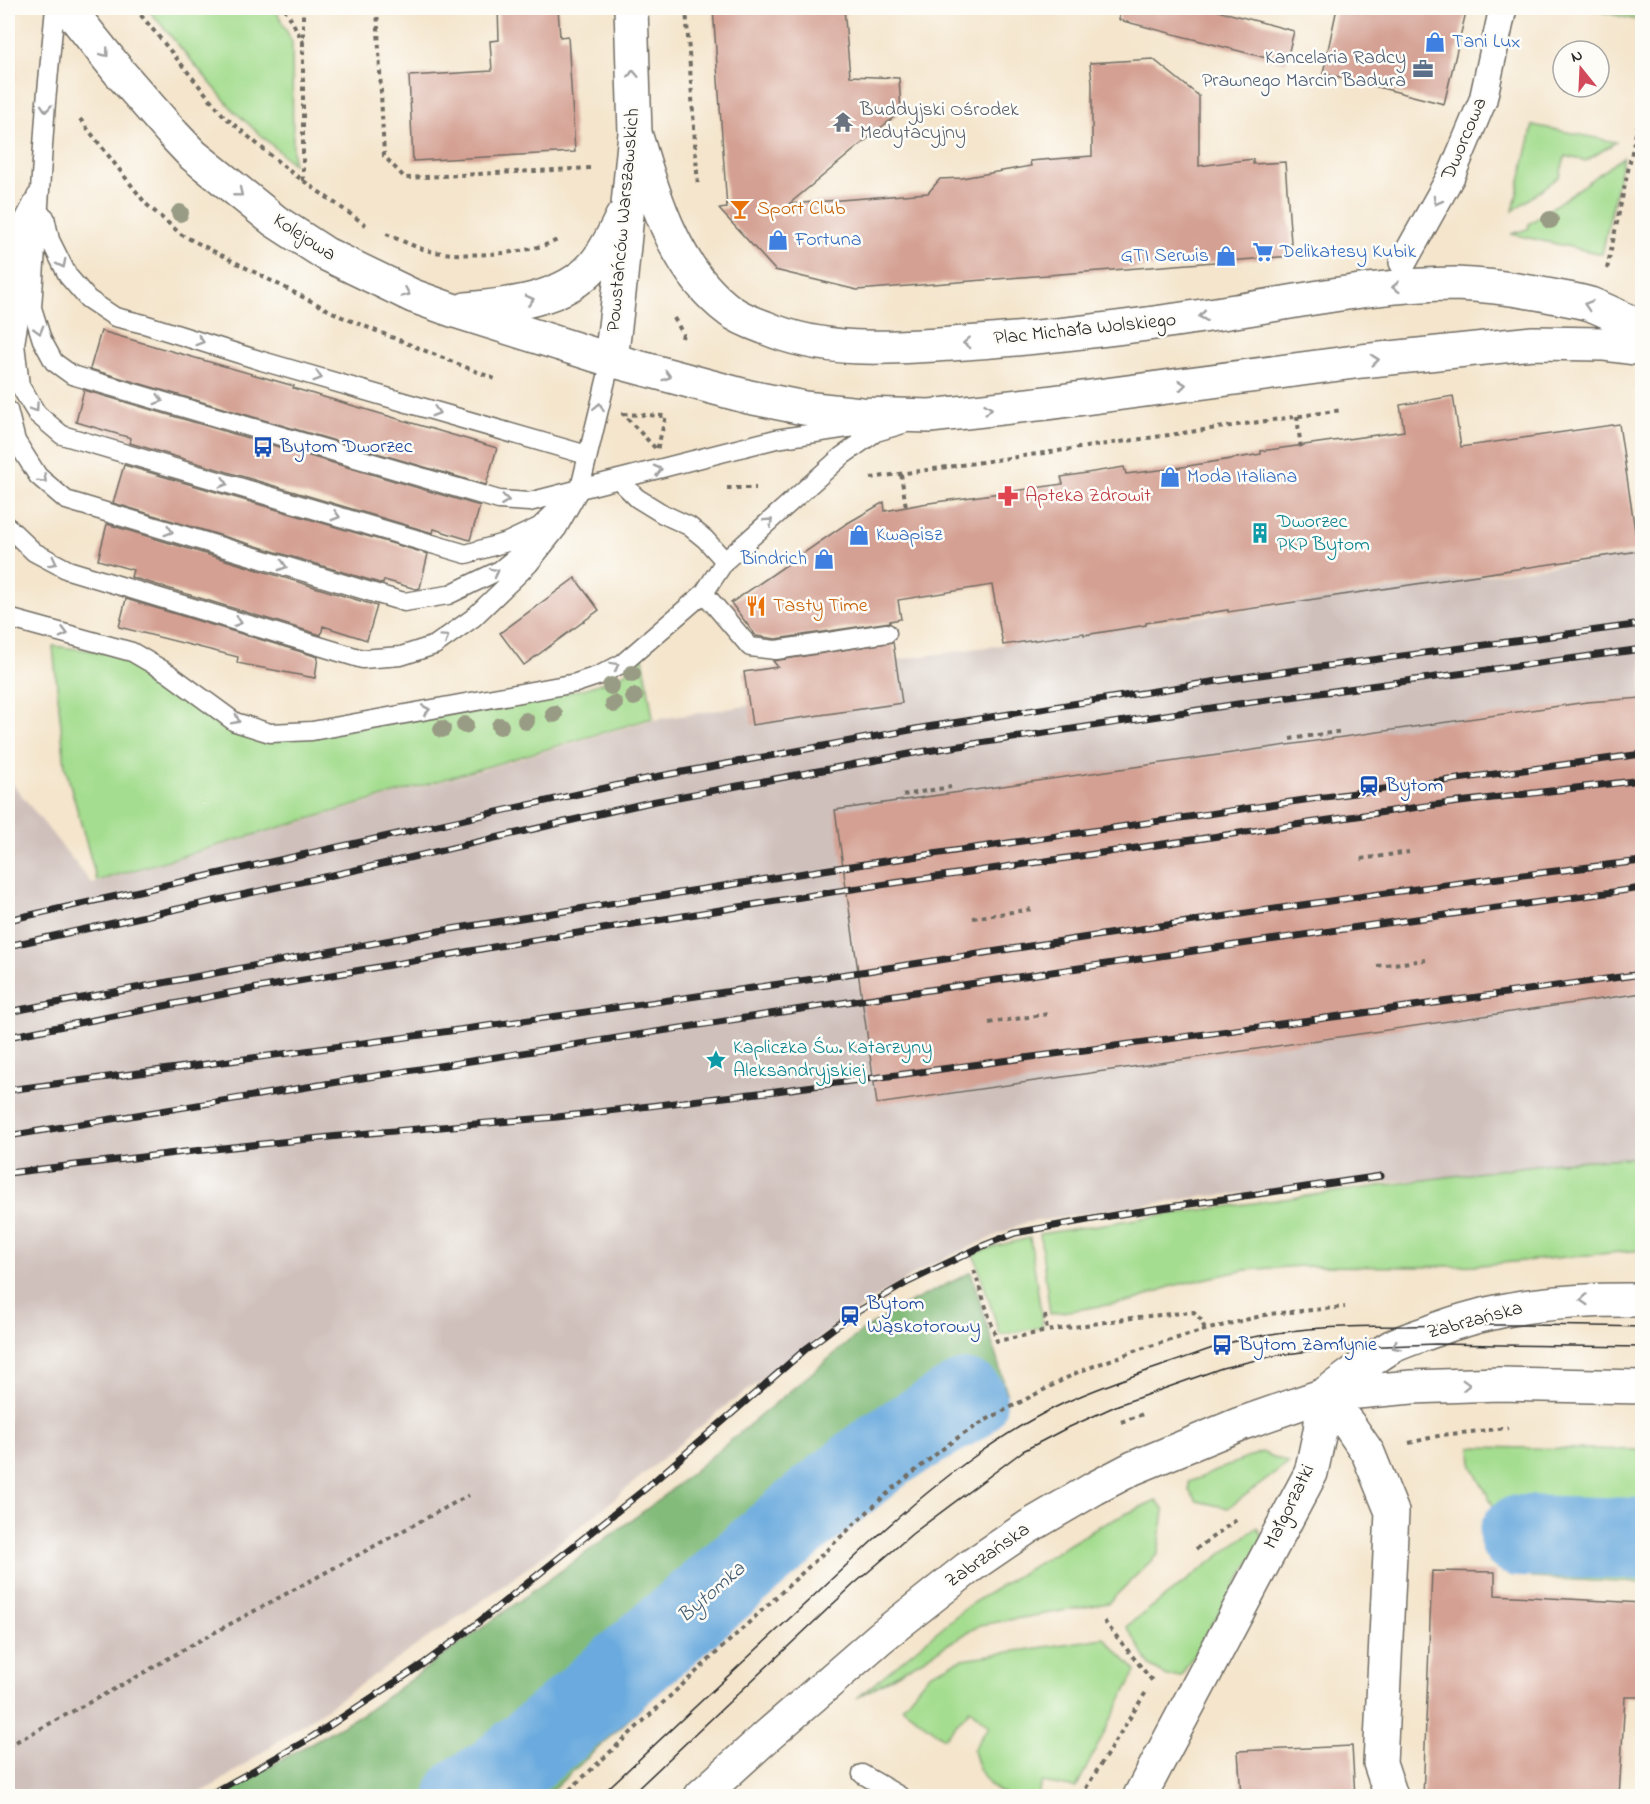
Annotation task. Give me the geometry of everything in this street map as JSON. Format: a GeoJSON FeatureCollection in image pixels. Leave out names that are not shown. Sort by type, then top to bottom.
{"type":"FeatureCollection","features":[{"type":"Feature","properties":{"kind":"main road","name":"Kolejowa"},"geometry":{"type":"LineString","coordinates":[[68,8],[174,135],[200,161],[275,221],[326,254],[413,296],[611,360]]}},
{"type":"Feature","properties":{"kind":"main road","name":"Powstańców Warszawskich"},"geometry":{"type":"LineString","coordinates":[[611,360],[635,133],[631,8]]}},
{"type":"Feature","properties":{"kind":"main road","name":"Plac Michała Wolskiego"},"geometry":{"type":"LineString","coordinates":[[635,133],[653,192],[674,240],[686,262],[702,283],[726,307],[741,318],[786,337],[814,343],[877,347],[1007,340],[1156,324],[1391,287],[1456,284],[1517,289],[1588,304],[1642,327]]}},
{"type":"Feature","properties":{"kind":"main road"},"geometry":{"type":"LineString","coordinates":[[452,310],[496,307],[532,300],[559,290],[593,266],[605,249],[627,207]]}},
{"type":"Feature","properties":{"kind":"main road"},"geometry":{"type":"LineString","coordinates":[[611,360],[749,397],[804,408],[861,414],[930,416],[1362,361],[1533,343],[1603,344],[1642,349]]}},
{"type":"Feature","properties":{"kind":"main road","name":"Zabrzańska"},"geometry":{"type":"LineString","coordinates":[[1324,1395],[1393,1346],[1447,1325],[1503,1310],[1552,1302],[1595,1299],[1642,1300]]}},
{"type":"Feature","properties":{"kind":"main road","name":"Zabrzańska"},"geometry":{"type":"LineString","coordinates":[[701,1797],[881,1637],[968,1568],[1028,1527],[1133,1468],[1240,1424],[1324,1395],[1412,1387],[1499,1384],[1642,1387]]}},
{"type":"Feature","properties":{"kind":"main road"},"geometry":{"type":"LineString","coordinates":[[1324,1395],[1368,1453],[1392,1512],[1380,1763],[1391,1797]]}},
{"type":"Feature","properties":{"kind":"main road","name":"Małgorzatki"},"geometry":{"type":"LineString","coordinates":[[1140,1797],[1311,1473],[1320,1431],[1324,1395]]}},
{"type":"Feature","properties":{"kind":"street","name":"Dworcowa"},"geometry":{"type":"LineString","coordinates":[[1403,262],[1451,176],[1483,100],[1503,8]]}},
{"type":"Feature","properties":{"kind":"lane"},"geometry":{"type":"LineString","coordinates":[[55,8],[32,308],[42,340],[54,362],[72,375],[499,500],[530,502],[776,439],[930,416]]}},
{"type":"Feature","properties":{"kind":"lane"},"geometry":{"type":"LineString","coordinates":[[8,251],[40,188]]}},
{"type":"Feature","properties":{"kind":"lane"},"geometry":{"type":"LineString","coordinates":[[8,280],[40,188]]}},
{"type":"Feature","properties":{"kind":"lane"},"geometry":{"type":"LineString","coordinates":[[8,324],[40,188]]}},
{"type":"Feature","properties":{"kind":"lane"},"geometry":{"type":"LineString","coordinates":[[40,188],[50,240],[68,276],[88,299],[115,317],[587,455]]}},
{"type":"Feature","properties":{"kind":"lane"},"geometry":{"type":"LineString","coordinates":[[40,188],[15,344],[20,386],[37,414],[62,435],[466,554],[507,542],[539,527],[580,488]]}},
{"type":"Feature","properties":{"kind":"lane"},"geometry":{"type":"LineString","coordinates":[[8,527],[34,552],[68,570],[362,659],[401,656],[435,645],[473,618],[529,564],[558,529],[580,488],[611,360]]}},
{"type":"Feature","properties":{"kind":"lane"},"geometry":{"type":"LineString","coordinates":[[8,410],[16,441],[38,476],[66,501],[404,602],[448,595],[500,570],[540,538],[580,488]]}},
{"type":"Feature","properties":{"kind":"lane"},"geometry":{"type":"LineString","coordinates":[[8,618],[132,652],[168,673],[235,722],[270,733],[312,731],[576,683],[623,663],[704,593],[725,561],[842,456],[876,432],[930,416]]}},
{"type":"Feature","properties":{"kind":"lane"},"geometry":{"type":"LineString","coordinates":[[618,479],[637,498],[689,526],[705,539],[725,561]]}},
{"type":"Feature","properties":{"kind":"lane"},"geometry":{"type":"LineString","coordinates":[[704,593],[750,647],[776,650],[887,633]]}},
{"type":"Feature","properties":{"kind":"lane"},"geometry":{"type":"LineString","coordinates":[[862,1774],[900,1797]]}},
{"type":"Feature","properties":{"kind":"path"},"geometry":{"type":"LineString","coordinates":[[135,8],[224,116],[303,182],[371,228]]}},
{"type":"Feature","properties":{"kind":"path"},"geometry":{"type":"LineString","coordinates":[[285,8],[303,43]]}},
{"type":"Feature","properties":{"kind":"path"},"geometry":{"type":"LineString","coordinates":[[303,8],[303,182]]}},
{"type":"Feature","properties":{"kind":"path"},"geometry":{"type":"LineString","coordinates":[[377,8],[384,156],[405,178],[591,168]]}},
{"type":"Feature","properties":{"kind":"path"},"geometry":{"type":"LineString","coordinates":[[686,8],[698,195]]}},
{"type":"Feature","properties":{"kind":"path"},"geometry":{"type":"LineString","coordinates":[[8,66],[10,87]]}},
{"type":"Feature","properties":{"kind":"path"},"geometry":{"type":"LineString","coordinates":[[1610,253],[1642,105]]}},
{"type":"Feature","properties":{"kind":"path"},"geometry":{"type":"LineString","coordinates":[[381,232],[430,251],[475,255],[514,252],[558,240],[565,233]]}},
{"type":"Feature","properties":{"kind":"path"},"geometry":{"type":"LineString","coordinates":[[474,370],[479,360]]}},
{"type":"Feature","properties":{"kind":"path"},"geometry":{"type":"LineString","coordinates":[[722,488],[788,488],[901,474],[1342,410]]}},
{"type":"Feature","properties":{"kind":"path"},"geometry":{"type":"LineString","coordinates":[[623,414],[666,416],[657,450],[650,443],[623,414]]}},
{"type":"Feature","properties":{"kind":"path"},"geometry":{"type":"LineString","coordinates":[[1298,416],[1301,449]]}},
{"type":"Feature","properties":{"kind":"path"},"geometry":{"type":"LineString","coordinates":[[901,474],[906,507]]}},
{"type":"Feature","properties":{"kind":"path"},"geometry":{"type":"LineString","coordinates":[[1290,739],[1343,731]]}},
{"type":"Feature","properties":{"kind":"path"},"geometry":{"type":"LineString","coordinates":[[903,795],[951,788]]}},
{"type":"Feature","properties":{"kind":"path"},"geometry":{"type":"LineString","coordinates":[[1361,859],[1409,852]]}},
{"type":"Feature","properties":{"kind":"path"},"geometry":{"type":"LineString","coordinates":[[973,918],[1032,909]]}},
{"type":"Feature","properties":{"kind":"path"},"geometry":{"type":"LineString","coordinates":[[1377,966],[1426,960]]}},
{"type":"Feature","properties":{"kind":"path"},"geometry":{"type":"LineString","coordinates":[[989,1023],[1048,1014]]}},
{"type":"Feature","properties":{"kind":"path"},"geometry":{"type":"LineString","coordinates":[[974,1270],[997,1341],[1129,1318],[1194,1312],[1202,1321],[1205,1330]]}},
{"type":"Feature","properties":{"kind":"path"},"geometry":{"type":"LineString","coordinates":[[563,1797],[891,1490],[954,1440],[1023,1399],[1078,1372],[1131,1352],[1269,1314],[1345,1307]]}},
{"type":"Feature","properties":{"kind":"path"},"geometry":{"type":"LineString","coordinates":[[1045,1315],[1047,1331]]}},
{"type":"Feature","properties":{"kind":"path"},"geometry":{"type":"LineString","coordinates":[[1121,1422],[1143,1414]]}},
{"type":"Feature","properties":{"kind":"path"},"geometry":{"type":"LineString","coordinates":[[8,1746],[469,1494]]}},
{"type":"Feature","properties":{"kind":"path"},"geometry":{"type":"LineString","coordinates":[[1104,1621],[1152,1681],[1183,1715]]}},
{"type":"Feature","properties":{"kind":"path"},"geometry":{"type":"LineString","coordinates":[[1081,1797],[1152,1681]]}},
{"type":"Feature","properties":{"kind":"shaded area"},"geometry":{"type":"Polygon","coordinates":[[[8,8],[16,42],[18,80],[8,81],[8,8]]]}},
{"type":"Feature","properties":{"kind":"shaded area"},"geometry":{"type":"Polygon","coordinates":[[[1642,553],[1642,1162],[1198,1197],[1024,1223],[926,1267],[871,1301],[719,1411],[606,1506],[506,1584],[215,1785],[194,1796],[8,1796],[8,778],[92,884],[653,720],[900,683],[896,660],[1642,553]]]}},
{"type":"Feature","properties":{"kind":"green space"},"geometry":{"type":"Polygon","coordinates":[[[147,8],[275,8],[292,42],[293,164],[234,111],[147,8]]]}},
{"type":"Feature","properties":{"kind":"green space"},"geometry":{"type":"Polygon","coordinates":[[[1585,8],[1641,8],[1642,21],[1585,8]]]}},
{"type":"Feature","properties":{"kind":"green space"},"geometry":{"type":"Polygon","coordinates":[[[1533,125],[1616,142],[1586,161],[1565,156],[1560,176],[1513,211],[1533,125]]]}},
{"type":"Feature","properties":{"kind":"green space"},"geometry":{"type":"Polygon","coordinates":[[[1623,157],[1602,254],[1511,234],[1528,229],[1529,224],[1623,157]]]}},
{"type":"Feature","properties":{"kind":"green space"},"geometry":{"type":"Polygon","coordinates":[[[53,646],[122,654],[138,660],[233,730],[271,742],[580,690],[619,677],[643,657],[653,718],[97,881],[65,766],[53,646]]]}},
{"type":"Feature","properties":{"kind":"green space"},"geometry":{"type":"Polygon","coordinates":[[[1642,1157],[1642,1250],[1480,1265],[1301,1266],[1245,1270],[1172,1286],[1133,1301],[1050,1314],[1040,1234],[1156,1216],[1558,1162],[1642,1157]]]}},
{"type":"Feature","properties":{"kind":"green space"},"geometry":{"type":"Polygon","coordinates":[[[1030,1238],[1043,1327],[1000,1335],[974,1254],[1030,1238]]]}},
{"type":"Feature","properties":{"kind":"green space"},"geometry":{"type":"Polygon","coordinates":[[[971,1272],[1007,1393],[924,1446],[546,1796],[218,1796],[367,1711],[659,1500],[862,1331],[902,1307],[971,1272]]]}},
{"type":"Feature","properties":{"kind":"green space"},"geometry":{"type":"Polygon","coordinates":[[[1471,1447],[1642,1450],[1642,1583],[1532,1578],[1472,1466],[1471,1447]]]}},
{"type":"Feature","properties":{"kind":"green space"},"geometry":{"type":"Polygon","coordinates":[[[1261,1452],[1289,1463],[1228,1508],[1197,1501],[1189,1491],[1189,1482],[1261,1452]]]}},
{"type":"Feature","properties":{"kind":"green space"},"geometry":{"type":"Polygon","coordinates":[[[1156,1500],[1164,1511],[1158,1554],[1108,1603],[980,1625],[857,1698],[969,1605],[1098,1527],[1156,1500]]]}},
{"type":"Feature","properties":{"kind":"green space"},"geometry":{"type":"Polygon","coordinates":[[[1257,1527],[1264,1539],[1181,1676],[1166,1676],[1150,1666],[1127,1626],[1257,1527]]]}},
{"type":"Feature","properties":{"kind":"green space"},"geometry":{"type":"Polygon","coordinates":[[[1104,1638],[1136,1671],[1076,1788],[1042,1782],[1037,1796],[1015,1797],[1001,1793],[984,1778],[973,1750],[989,1726],[970,1709],[944,1738],[902,1707],[929,1674],[963,1659],[1104,1638]]]}},
{"type":"Feature","properties":{"kind":"building"},"geometry":{"type":"Polygon","coordinates":[[[498,8],[558,8],[560,37],[568,36],[575,152],[413,161],[409,76],[492,71],[490,41],[499,40],[498,8]]]}},
{"type":"Feature","properties":{"kind":"building"},"geometry":{"type":"Polygon","coordinates":[[[713,8],[844,8],[850,76],[899,78],[901,111],[789,204],[928,193],[940,179],[962,178],[1031,166],[1030,161],[1092,156],[1090,63],[1153,59],[1199,96],[1199,166],[1253,159],[1253,164],[1285,162],[1292,256],[857,290],[775,270],[719,209],[727,208],[713,8]]]}},
{"type":"Feature","properties":{"kind":"building"},"geometry":{"type":"Polygon","coordinates":[[[1120,8],[1208,8],[1294,31],[1286,63],[1119,20],[1120,8]]]}},
{"type":"Feature","properties":{"kind":"building"},"geometry":{"type":"Polygon","coordinates":[[[1337,8],[1467,8],[1444,104],[1323,73],[1337,8]]]}},
{"type":"Feature","properties":{"kind":"building"},"geometry":{"type":"Polygon","coordinates":[[[101,331],[294,386],[293,388],[497,448],[486,485],[90,369],[101,331]]]}},
{"type":"Feature","properties":{"kind":"building"},"geometry":{"type":"Polygon","coordinates":[[[84,390],[480,506],[470,540],[434,529],[433,533],[130,443],[131,438],[76,422],[84,390]]]}},
{"type":"Feature","properties":{"kind":"building","name":"Dworzec PKP Bytom"},"geometry":{"type":"Polygon","coordinates":[[[1453,396],[1461,447],[1619,424],[1638,551],[1228,612],[1228,610],[1084,635],[1084,633],[1003,645],[992,585],[898,600],[901,619],[890,622],[776,639],[756,636],[731,603],[846,524],[884,502],[885,511],[1063,484],[1061,477],[1124,467],[1126,474],[1176,468],[1261,454],[1261,451],[1404,431],[1400,405],[1453,396]]]}},
{"type":"Feature","properties":{"kind":"building"},"geometry":{"type":"Polygon","coordinates":[[[124,465],[428,554],[420,588],[416,589],[384,580],[383,584],[113,503],[124,465]]]}},
{"type":"Feature","properties":{"kind":"building"},"geometry":{"type":"Polygon","coordinates":[[[107,524],[377,606],[367,640],[323,626],[321,635],[131,577],[133,570],[98,560],[107,524]]]}},
{"type":"Feature","properties":{"kind":"building"},"geometry":{"type":"Polygon","coordinates":[[[575,578],[599,610],[524,665],[500,633],[575,578]]]}},
{"type":"Feature","properties":{"kind":"building"},"geometry":{"type":"Polygon","coordinates":[[[126,599],[318,657],[315,678],[237,663],[238,657],[119,627],[126,599]]]}},
{"type":"Feature","properties":{"kind":"building"},"geometry":{"type":"Polygon","coordinates":[[[893,642],[902,703],[752,725],[744,672],[778,667],[773,661],[893,642]]]}},
{"type":"Feature","properties":{"kind":"building"},"geometry":{"type":"Polygon","coordinates":[[[1642,698],[1642,993],[877,1104],[835,810],[1587,702],[1642,698]]]}},
{"type":"Feature","properties":{"kind":"building"},"geometry":{"type":"Polygon","coordinates":[[[1432,1571],[1495,1572],[1495,1595],[1642,1603],[1642,1697],[1625,1697],[1619,1797],[1423,1797],[1432,1571]]]}},
{"type":"Feature","properties":{"kind":"building"},"geometry":{"type":"Polygon","coordinates":[[[1352,1746],[1355,1797],[1241,1797],[1238,1751],[1352,1746]]]}},
{"type":"Feature","properties":{"kind":"waterway","name":"Bytomka"},"geometry":{"type":"LineString","coordinates":[[466,1796],[498,1776],[803,1515],[884,1450],[966,1401]]}},
{"type":"Feature","properties":{"kind":"waterway","name":"Bytomka"},"geometry":{"type":"LineString","coordinates":[[1520,1536],[1642,1539]]}},
{"type":"Feature","properties":{"kind":"tram line"},"geometry":{"type":"LineString","coordinates":[[600,1796],[925,1494],[989,1446],[1034,1418],[1071,1400],[1224,1344],[1257,1336],[1299,1330],[1353,1326],[1466,1325],[1642,1327]]}},
{"type":"Feature","properties":{"kind":"tram line"},"geometry":{"type":"LineString","coordinates":[[630,1796],[853,1585],[912,1534],[1023,1451],[1118,1405],[1222,1368],[1278,1355],[1334,1348],[1436,1344],[1642,1347]]}},
{"type":"Feature","properties":{"kind":"railway"},"geometry":{"type":"LineString","coordinates":[[8,920],[655,777],[921,728],[1237,678],[1642,624]]}},
{"type":"Feature","properties":{"kind":"railway"},"geometry":{"type":"LineString","coordinates":[[8,946],[374,866],[651,802],[920,752],[1238,704],[1642,649]]}},
{"type":"Feature","properties":{"kind":"railway"},"geometry":{"type":"LineString","coordinates":[[8,1012],[439,931],[830,869],[1325,797],[1642,754]]}},
{"type":"Feature","properties":{"kind":"railway"},"geometry":{"type":"LineString","coordinates":[[8,1037],[229,993],[528,941],[832,892],[1426,806],[1642,780]]}},
{"type":"Feature","properties":{"kind":"railway"},"geometry":{"type":"LineString","coordinates":[[8,1090],[642,1004],[1445,885],[1642,861]]}},
{"type":"Feature","properties":{"kind":"railway"},"geometry":{"type":"LineString","coordinates":[[8,1136],[827,1005],[1642,888]]}},
{"type":"Feature","properties":{"kind":"railway"},"geometry":{"type":"LineString","coordinates":[[8,1173],[359,1134],[557,1117],[776,1091],[1642,974]]}},
{"type":"Feature","properties":{"kind":"railway"},"geometry":{"type":"LineString","coordinates":[[208,1796],[309,1739],[423,1664],[645,1489],[807,1348],[850,1316],[908,1282],[1015,1233],[1121,1214],[1381,1176]]}},
{"type":"Feature","properties":{"kind":"place","name":"Tani Lux"},"geometry":{"type":"Point","coordinates":[1435,42]}},
{"type":"Feature","properties":{"kind":"place","name":"Kancelaria Radcy Prawnego Marcin Badura"},"geometry":{"type":"Point","coordinates":[1423,69]}},
{"type":"Feature","properties":{"kind":"place","name":"Buddyjski Ośrodek Medytacyjny"},"geometry":{"type":"Point","coordinates":[843,122]}},
{"type":"Feature","properties":{"kind":"place","name":"Sport Club"},"geometry":{"type":"Point","coordinates":[740,209]}},
{"type":"Feature","properties":{"kind":"place","name":"Fortuna"},"geometry":{"type":"Point","coordinates":[778,240]}},
{"type":"Feature","properties":{"kind":"place","name":"Delikatesy Kubik"},"geometry":{"type":"Point","coordinates":[1263,252]}},
{"type":"Feature","properties":{"kind":"place","name":"GTI Serwis"},"geometry":{"type":"Point","coordinates":[1226,256]}},
{"type":"Feature","properties":{"kind":"place","name":"Bytom Dworzec"},"geometry":{"type":"Point","coordinates":[263,447]}},
{"type":"Feature","properties":{"kind":"place","name":"Moda Italiana"},"geometry":{"type":"Point","coordinates":[1170,477]}},
{"type":"Feature","properties":{"kind":"place","name":"Apteka Zdrowit"},"geometry":{"type":"Point","coordinates":[1008,496]}},
{"type":"Feature","properties":{"kind":"place","name":"Dworzec PKP Bytom"},"geometry":{"type":"Point","coordinates":[1260,533]}},
{"type":"Feature","properties":{"kind":"place","name":"Kwapisz"},"geometry":{"type":"Point","coordinates":[859,535]}},
{"type":"Feature","properties":{"kind":"place","name":"Bindrich"},"geometry":{"type":"Point","coordinates":[824,559]}},
{"type":"Feature","properties":{"kind":"place","name":"Tasty Time"},"geometry":{"type":"Point","coordinates":[756,606]}},
{"type":"Feature","properties":{"kind":"place","name":"Bytom"},"geometry":{"type":"Point","coordinates":[1369,786]}},
{"type":"Feature","properties":{"kind":"place","name":"Kapliczka Św. Katarzyny Aleksandryjskiej"},"geometry":{"type":"Point","coordinates":[716,1060]}},
{"type":"Feature","properties":{"kind":"place","name":"Bytom Wąskotorowy"},"geometry":{"type":"Point","coordinates":[850,1316]}},
{"type":"Feature","properties":{"kind":"place","name":"Bytom Zamłynie"},"geometry":{"type":"Point","coordinates":[1222,1345]}}]}
